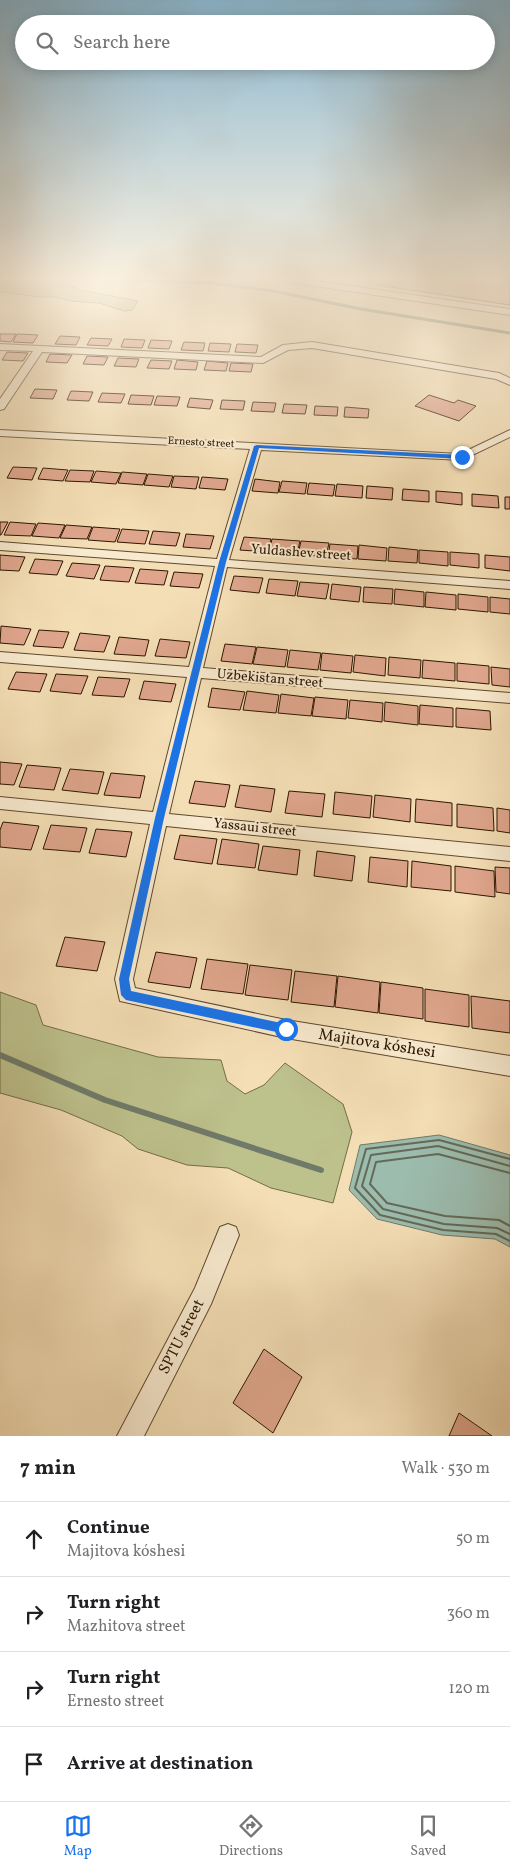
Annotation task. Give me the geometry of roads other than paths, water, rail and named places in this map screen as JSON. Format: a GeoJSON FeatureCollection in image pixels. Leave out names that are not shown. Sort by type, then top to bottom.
{"type":"FeatureCollection","features":[{"type":"Feature","properties":{"kind":"street"},"geometry":{"type":"LineString","coordinates":[[0,347],[263,360],[275,350],[286,346]]}},
{"type":"Feature","properties":{"kind":"street"},"geometry":{"type":"LineString","coordinates":[[318,346],[499,376],[510,382]]}},
{"type":"Feature","properties":{"kind":"street"},"geometry":{"type":"LineString","coordinates":[[0,408],[40,348]]}},
{"type":"Feature","properties":{"kind":"street","name":"Ernesto street"},"geometry":{"type":"LineString","coordinates":[[0,433],[462,457],[510,433]]}},
{"type":"Feature","properties":{"kind":"street"},"geometry":{"type":"LineString","coordinates":[[160,818],[222,562],[257,446]]}},
{"type":"Feature","properties":{"kind":"street","name":"Yuldashev street"},"geometry":{"type":"LineString","coordinates":[[0,546],[510,585]]}},
{"type":"Feature","properties":{"kind":"street","name":"Uzbekistan street"},"geometry":{"type":"LineString","coordinates":[[0,657],[510,698]]}},
{"type":"Feature","properties":{"kind":"street","name":"Yassaui street"},"geometry":{"type":"LineString","coordinates":[[0,803],[510,854]]}},
{"type":"Feature","properties":{"kind":"street","name":"Majitova kóshesi"},"geometry":{"type":"LineString","coordinates":[[160,818],[124,979],[126,995],[286,1029],[510,1066]]}},
{"type":"Feature","properties":{"kind":"street","name":"SPTU street"},"geometry":{"type":"LineString","coordinates":[[130,1436],[203,1296],[228,1235]]}},
{"type":"Feature","properties":{"kind":"water"},"geometry":{"type":"Polygon","coordinates":[[[439,1135],[510,1155],[510,1247],[495,1239],[442,1235],[377,1219],[349,1190],[360,1145],[439,1135]]]}},
{"type":"Feature","properties":{"kind":"waterway"},"geometry":{"type":"LineString","coordinates":[[0,1055],[105,1100],[321,1170]]}}]}
